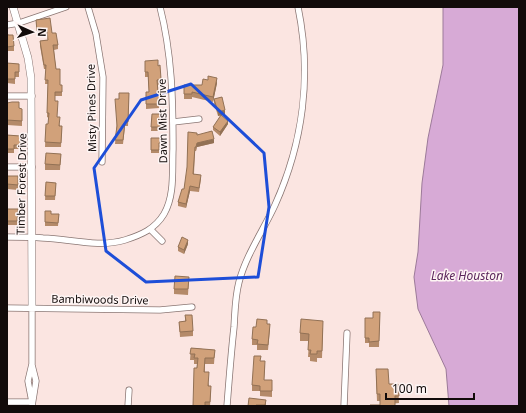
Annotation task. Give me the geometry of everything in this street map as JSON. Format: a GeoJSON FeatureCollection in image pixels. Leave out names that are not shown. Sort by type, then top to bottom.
{"type":"FeatureCollection","features":[{"type":"Feature","properties":{"kind":"street","name":"Timber Forest Drive"},"geometry":{"type":"LineString","coordinates":[[13,7],[19,23],[31,72],[32,364],[28,381],[32,404]]}},
{"type":"Feature","properties":{"kind":"street"},"geometry":{"type":"LineString","coordinates":[[7,25],[19,23],[66,7]]}},
{"type":"Feature","properties":{"kind":"street","name":"Misty Pines Drive"},"geometry":{"type":"LineString","coordinates":[[88,7],[96,34],[103,77],[102,162]]}},
{"type":"Feature","properties":{"kind":"street","name":"Dawn Mist Drive"},"geometry":{"type":"LineString","coordinates":[[151,230],[163,215],[170,199],[172,187],[172,82],[169,47],[160,7]]}},
{"type":"Feature","properties":{"kind":"street"},"geometry":{"type":"LineString","coordinates":[[227,406],[238,283],[251,252],[285,182],[294,156],[299,134],[303,110],[305,60],[298,7]]}},
{"type":"Feature","properties":{"kind":"street"},"geometry":{"type":"LineString","coordinates":[[7,96],[32,96]]}},
{"type":"Feature","properties":{"kind":"street"},"geometry":{"type":"LineString","coordinates":[[173,122],[199,119]]}},
{"type":"Feature","properties":{"kind":"street"},"geometry":{"type":"LineString","coordinates":[[7,167],[32,167]]}},
{"type":"Feature","properties":{"kind":"street"},"geometry":{"type":"LineString","coordinates":[[7,237],[114,242],[151,230],[162,241]]}},
{"type":"Feature","properties":{"kind":"street","name":"Bambiwoods Drive"},"geometry":{"type":"LineString","coordinates":[[7,308],[160,310],[192,307]]}},
{"type":"Feature","properties":{"kind":"street"},"geometry":{"type":"LineString","coordinates":[[344,406],[347,333]]}},
{"type":"Feature","properties":{"kind":"street"},"geometry":{"type":"LineString","coordinates":[[128,406],[129,390]]}},
{"type":"Feature","properties":{"kind":"street"},"geometry":{"type":"LineString","coordinates":[[7,402],[32,404]]}},
{"type":"Feature","properties":{"kind":"highlighted area"},"geometry":{"type":"Polygon","coordinates":[[[191,84],[264,153],[269,207],[258,277],[146,282],[106,251],[94,168],[141,100],[191,84]]]}},
{"type":"Feature","properties":{"kind":"water","name":"Lake Houston"},"geometry":{"type":"Polygon","coordinates":[[[443,7],[519,7],[519,406],[449,406],[446,369],[418,309],[414,277],[418,252],[422,183],[428,138],[443,65],[443,7]]]}},
{"type":"Feature","properties":{"kind":"building"},"geometry":{"type":"Polygon","coordinates":[[[50,18],[52,33],[56,33],[58,45],[53,45],[56,69],[60,69],[60,85],[62,85],[62,92],[55,92],[55,101],[58,101],[57,117],[60,117],[59,126],[62,126],[61,143],[45,142],[46,124],[48,124],[49,113],[47,113],[48,80],[45,80],[46,65],[44,65],[40,41],[48,40],[47,30],[37,31],[36,20],[50,18]]]}},
{"type":"Feature","properties":{"kind":"building"},"geometry":{"type":"Polygon","coordinates":[[[7,32],[8,35],[13,35],[14,46],[7,47],[7,32]]]}},
{"type":"Feature","properties":{"kind":"building"},"geometry":{"type":"Polygon","coordinates":[[[158,60],[161,79],[157,80],[158,92],[161,92],[161,98],[159,98],[159,104],[146,104],[146,92],[149,92],[148,72],[145,72],[145,61],[158,60]]]}},
{"type":"Feature","properties":{"kind":"building"},"geometry":{"type":"Polygon","coordinates":[[[7,63],[19,64],[19,72],[15,72],[15,79],[7,79],[7,63]]]}},
{"type":"Feature","properties":{"kind":"building"},"geometry":{"type":"Polygon","coordinates":[[[208,76],[217,78],[213,97],[192,92],[192,94],[184,94],[184,85],[202,85],[203,79],[208,80],[208,76]]]}},
{"type":"Feature","properties":{"kind":"building"},"geometry":{"type":"Polygon","coordinates":[[[119,93],[129,93],[128,122],[125,122],[123,140],[115,140],[117,126],[115,99],[119,99],[119,93]]]}},
{"type":"Feature","properties":{"kind":"building"},"geometry":{"type":"Polygon","coordinates":[[[222,97],[225,110],[218,112],[214,99],[222,97]]]}},
{"type":"Feature","properties":{"kind":"building"},"geometry":{"type":"Polygon","coordinates":[[[19,102],[19,108],[22,109],[22,121],[7,120],[7,103],[19,102]]]}},
{"type":"Feature","properties":{"kind":"building"},"geometry":{"type":"Polygon","coordinates":[[[152,114],[160,114],[160,127],[151,127],[152,114]]]}},
{"type":"Feature","properties":{"kind":"building"},"geometry":{"type":"Polygon","coordinates":[[[221,115],[228,121],[220,132],[213,127],[221,115]]]}},
{"type":"Feature","properties":{"kind":"building"},"geometry":{"type":"Polygon","coordinates":[[[212,131],[214,139],[197,143],[195,147],[193,174],[201,175],[199,188],[190,186],[186,204],[178,202],[182,189],[184,189],[187,167],[188,132],[197,133],[197,135],[212,131]]]}},
{"type":"Feature","properties":{"kind":"building"},"geometry":{"type":"Polygon","coordinates":[[[7,135],[20,136],[20,145],[14,145],[14,149],[7,149],[7,135]]]}},
{"type":"Feature","properties":{"kind":"building"},"geometry":{"type":"Polygon","coordinates":[[[151,138],[160,138],[159,150],[151,150],[151,138]]]}},
{"type":"Feature","properties":{"kind":"building"},"geometry":{"type":"Polygon","coordinates":[[[46,153],[61,154],[60,165],[45,164],[46,153]]]}},
{"type":"Feature","properties":{"kind":"building"},"geometry":{"type":"Polygon","coordinates":[[[7,176],[18,176],[18,185],[7,184],[7,176]]]}},
{"type":"Feature","properties":{"kind":"building"},"geometry":{"type":"Polygon","coordinates":[[[46,182],[56,183],[55,196],[45,196],[46,182]]]}},
{"type":"Feature","properties":{"kind":"building"},"geometry":{"type":"Polygon","coordinates":[[[7,209],[18,209],[17,221],[7,221],[7,209]]]}},
{"type":"Feature","properties":{"kind":"building"},"geometry":{"type":"Polygon","coordinates":[[[45,211],[51,211],[51,214],[59,214],[58,223],[45,222],[45,211]]]}},
{"type":"Feature","properties":{"kind":"building"},"geometry":{"type":"Polygon","coordinates":[[[182,237],[188,240],[184,250],[178,247],[182,237]]]}},
{"type":"Feature","properties":{"kind":"building"},"geometry":{"type":"Polygon","coordinates":[[[175,276],[189,277],[188,289],[174,289],[175,276]]]}},
{"type":"Feature","properties":{"kind":"building"},"geometry":{"type":"Polygon","coordinates":[[[373,312],[380,312],[379,341],[369,342],[369,338],[365,338],[365,318],[373,318],[373,312]]]}},
{"type":"Feature","properties":{"kind":"building"},"geometry":{"type":"Polygon","coordinates":[[[185,315],[192,315],[193,331],[180,332],[179,322],[186,321],[185,315]]]}},
{"type":"Feature","properties":{"kind":"building"},"geometry":{"type":"Polygon","coordinates":[[[257,319],[267,320],[267,324],[270,324],[268,345],[257,344],[258,340],[252,339],[253,327],[256,327],[257,319]]]}},
{"type":"Feature","properties":{"kind":"building"},"geometry":{"type":"Polygon","coordinates":[[[301,319],[323,321],[322,351],[317,351],[317,354],[310,354],[311,350],[308,350],[309,334],[300,333],[301,319]]]}},
{"type":"Feature","properties":{"kind":"building"},"geometry":{"type":"Polygon","coordinates":[[[191,348],[215,350],[214,358],[205,358],[204,372],[209,372],[208,386],[211,386],[210,402],[205,402],[205,406],[193,406],[194,368],[197,368],[198,358],[194,358],[195,354],[190,354],[191,348]]]}},
{"type":"Feature","properties":{"kind":"building"},"geometry":{"type":"Polygon","coordinates":[[[254,356],[261,356],[260,361],[265,361],[264,380],[272,380],[272,391],[260,391],[260,386],[252,385],[254,356]]]}},
{"type":"Feature","properties":{"kind":"building"},"geometry":{"type":"Polygon","coordinates":[[[376,369],[388,369],[389,384],[398,384],[399,396],[395,396],[395,406],[370,406],[380,405],[380,394],[377,394],[376,369]]]}},
{"type":"Feature","properties":{"kind":"building"},"geometry":{"type":"Polygon","coordinates":[[[249,398],[266,400],[265,405],[248,406],[249,398]]]}}]}
